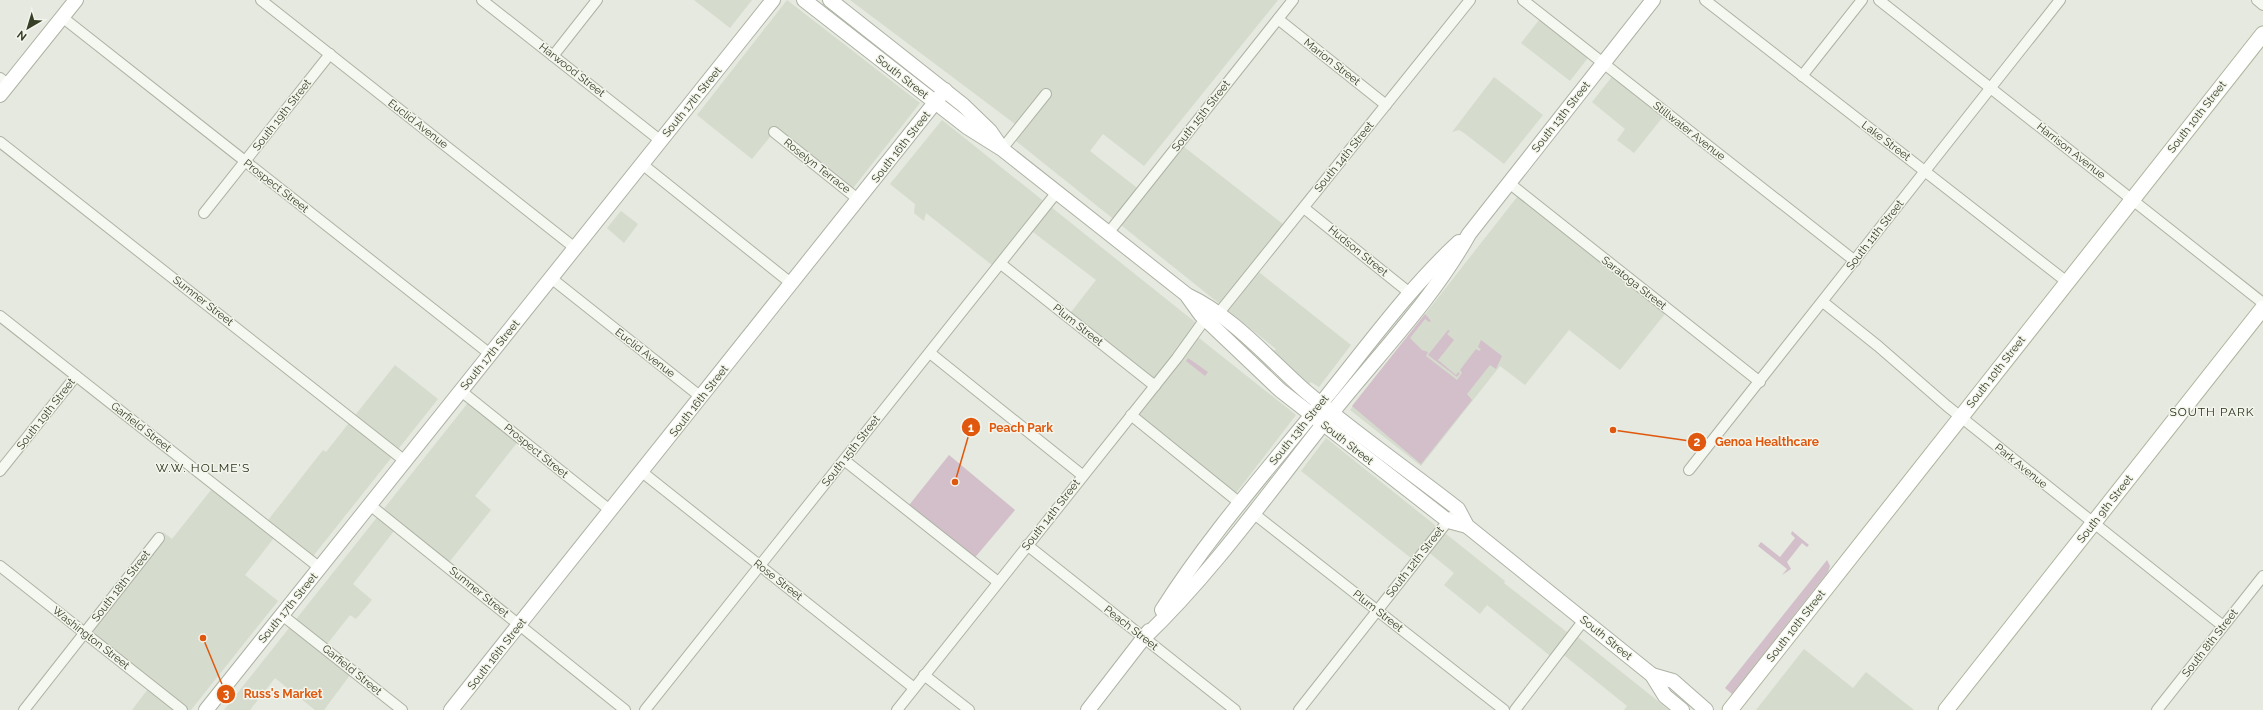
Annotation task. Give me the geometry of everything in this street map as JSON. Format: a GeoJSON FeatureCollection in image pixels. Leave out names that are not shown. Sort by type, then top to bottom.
{"type":"FeatureCollection","features":[{"type":"Feature","properties":{"kind":"main road"},"geometry":{"type":"LineString","coordinates":[[3,86],[76,0]]}},
{"type":"Feature","properties":{"kind":"main road","name":"South 17th Street"},"geometry":{"type":"LineString","coordinates":[[206,710],[773,0]]}},
{"type":"Feature","properties":{"kind":"main road","name":"South Street"},"geometry":{"type":"LineString","coordinates":[[804,0],[935,103],[985,140],[1002,149],[1058,192],[1332,412],[1458,509],[1467,526],[1652,675],[1665,696],[1682,710]]}},
{"type":"Feature","properties":{"kind":"main road","name":"South Street"},"geometry":{"type":"LineString","coordinates":[[830,0],[945,90],[986,126],[1002,149]]}},
{"type":"Feature","properties":{"kind":"main road","name":"South 13th Street"},"geometry":{"type":"LineString","coordinates":[[1144,638],[1166,617],[1253,513],[1450,265],[1469,234],[1653,0]]}},
{"type":"Feature","properties":{"kind":"main road","name":"South 10th Street"},"geometry":{"type":"LineString","coordinates":[[1730,710],[2263,34]]}},
{"type":"Feature","properties":{"kind":"main road","name":"South 16th Street"},"geometry":{"type":"LineString","coordinates":[[451,710],[859,200],[945,90]]}},
{"type":"Feature","properties":{"kind":"main road","name":"South 13th Street"},"geometry":{"type":"LineString","coordinates":[[1088,710],[1144,638],[1206,548],[1311,415],[1411,294],[1447,254],[1469,234]]}},
{"type":"Feature","properties":{"kind":"main road","name":"South 9th Street"},"geometry":{"type":"LineString","coordinates":[[1946,710],[2263,308]]}},
{"type":"Feature","properties":{"kind":"main road","name":"South Street"},"geometry":{"type":"LineString","coordinates":[[1212,316],[1262,373],[1311,415],[1448,521],[1467,526]]}},
{"type":"Feature","properties":{"kind":"main road","name":"South Street"},"geometry":{"type":"LineString","coordinates":[[1652,675],[1673,682],[1706,710]]}},
{"type":"Feature","properties":{"kind":"street","name":"Euclid Avenue"},"geometry":{"type":"LineString","coordinates":[[261,0],[576,248]]}},
{"type":"Feature","properties":{"kind":"street","name":"Harwood Street"},"geometry":{"type":"LineString","coordinates":[[482,0],[661,141]]}},
{"type":"Feature","properties":{"kind":"street"},"geometry":{"type":"LineString","coordinates":[[553,56],[597,0]]}},
{"type":"Feature","properties":{"kind":"street","name":"South 15th Street"},"geometry":{"type":"LineString","coordinates":[[1109,232],[1293,0]]}},
{"type":"Feature","properties":{"kind":"street","name":"South 14th Street"},"geometry":{"type":"LineString","coordinates":[[897,710],[1082,475],[1177,358],[1304,208],[1470,0]]}},
{"type":"Feature","properties":{"kind":"street","name":"Stillwater Avenue"},"geometry":{"type":"LineString","coordinates":[[1523,0],[1855,261]]}},
{"type":"Feature","properties":{"kind":"street","name":"Lake Street"},"geometry":{"type":"LineString","coordinates":[[1705,0],[2067,282]]}},
{"type":"Feature","properties":{"kind":"street"},"geometry":{"type":"LineString","coordinates":[[1802,76],[1862,0]]}},
{"type":"Feature","properties":{"kind":"street","name":"Harrison Avenue"},"geometry":{"type":"LineString","coordinates":[[1879,0],[2263,303]]}},
{"type":"Feature","properties":{"kind":"street","name":"South 11th Street"},"geometry":{"type":"LineString","coordinates":[[1689,470],[1760,382],[2060,0]]}},
{"type":"Feature","properties":{"kind":"street"},"geometry":{"type":"LineString","coordinates":[[2257,0],[2263,5]]}},
{"type":"Feature","properties":{"kind":"street","name":"Prospect Street"},"geometry":{"type":"LineString","coordinates":[[62,17],[490,354]]}},
{"type":"Feature","properties":{"kind":"street","name":"Marion Street"},"geometry":{"type":"LineString","coordinates":[[1278,19],[1386,105]]}},
{"type":"Feature","properties":{"kind":"street","name":"South 19th Street"},"geometry":{"type":"LineString","coordinates":[[204,213],[330,54]]}},
{"type":"Feature","properties":{"kind":"street"},"geometry":{"type":"LineString","coordinates":[[1002,149],[1046,94]]}},
{"type":"Feature","properties":{"kind":"street","name":"Roselyn Terrace"},"geometry":{"type":"LineString","coordinates":[[774,132],[859,200]]}},
{"type":"Feature","properties":{"kind":"street","name":"Sumner Street"},"geometry":{"type":"LineString","coordinates":[[0,142],[405,461]]}},
{"type":"Feature","properties":{"kind":"street"},"geometry":{"type":"LineString","coordinates":[[642,164],[792,284]]}},
{"type":"Feature","properties":{"kind":"street","name":"Saratoga Street"},"geometry":{"type":"LineString","coordinates":[[1509,183],[1760,382]]}},
{"type":"Feature","properties":{"kind":"street","name":"South 15th Street"},"geometry":{"type":"LineString","coordinates":[[645,710],[1058,192]]}},
{"type":"Feature","properties":{"kind":"street","name":"Hudson Street"},"geometry":{"type":"LineString","coordinates":[[1304,208],[1411,294]]}},
{"type":"Feature","properties":{"kind":"street","name":"Plum Street"},"geometry":{"type":"LineString","coordinates":[[1001,264],[1155,386]]}},
{"type":"Feature","properties":{"kind":"street","name":"Euclid Avenue"},"geometry":{"type":"LineString","coordinates":[[551,278],[702,397]]}},
{"type":"Feature","properties":{"kind":"street","name":"Park Avenue"},"geometry":{"type":"LineString","coordinates":[[1823,302],[1961,417],[2223,626]]}},
{"type":"Feature","properties":{"kind":"street","name":"Garfield Street"},"geometry":{"type":"LineString","coordinates":[[0,316],[320,568]]}},
{"type":"Feature","properties":{"kind":"street"},"geometry":{"type":"LineString","coordinates":[[930,353],[1082,475]]}},
{"type":"Feature","properties":{"kind":"street","name":"South 19th Street"},"geometry":{"type":"LineString","coordinates":[[0,471],[76,376]]}},
{"type":"Feature","properties":{"kind":"street","name":"Prospect Street"},"geometry":{"type":"LineString","coordinates":[[461,391],[611,511]]}},
{"type":"Feature","properties":{"kind":"street"},"geometry":{"type":"LineString","coordinates":[[1131,415],[1241,504]]}},
{"type":"Feature","properties":{"kind":"street"},"geometry":{"type":"LineString","coordinates":[[844,460],[998,582]]}},
{"type":"Feature","properties":{"kind":"street","name":"Rose Street"},"geometry":{"type":"LineString","coordinates":[[642,472],[914,688]]}},
{"type":"Feature","properties":{"kind":"street","name":"Sumner Street"},"geometry":{"type":"LineString","coordinates":[[370,505],[624,710]]}},
{"type":"Feature","properties":{"kind":"street","name":"South 12th Street"},"geometry":{"type":"LineString","coordinates":[[1299,710],[1458,509]]}},
{"type":"Feature","properties":{"kind":"street","name":"Plum Street"},"geometry":{"type":"LineString","coordinates":[[1253,513],[1504,710]]}},
{"type":"Feature","properties":{"kind":"street","name":"South 18th Street"},"geometry":{"type":"LineString","coordinates":[[24,710],[159,538]]}},
{"type":"Feature","properties":{"kind":"street","name":"Peach Street"},"geometry":{"type":"LineString","coordinates":[[1027,545],[1235,710]]}},
{"type":"Feature","properties":{"kind":"street","name":"Washington Street"},"geometry":{"type":"LineString","coordinates":[[0,566],[182,710]]}},
{"type":"Feature","properties":{"kind":"street","name":"South 8th Street"},"geometry":{"type":"LineString","coordinates":[[2157,710],[2263,576]]}},
{"type":"Feature","properties":{"kind":"street","name":"Garfield Street"},"geometry":{"type":"LineString","coordinates":[[282,615],[402,710]]}},
{"type":"Feature","properties":{"kind":"street"},"geometry":{"type":"LineString","coordinates":[[1515,710],[1584,620]]}},
{"type":"Feature","properties":{"kind":"street"},"geometry":{"type":"LineString","coordinates":[[924,675],[969,710]]}},
{"type":"Feature","properties":{"kind":"shaded area"},"geometry":{"type":"Polygon","coordinates":[[[694,0],[752,0],[730,28],[694,0]]]}},
{"type":"Feature","properties":{"kind":"shaded area"},"geometry":{"type":"Polygon","coordinates":[[[787,0],[920,103],[850,192],[774,132],[752,159],[697,115],[787,0]]]}},
{"type":"Feature","properties":{"kind":"shaded area"},"geometry":{"type":"Polygon","coordinates":[[[850,0],[1278,0],[1144,166],[1103,134],[1090,151],[1141,191],[1179,143],[1288,228],[1255,269],[1351,345],[1319,387],[1311,382],[1309,384],[1273,352],[1276,349],[1011,137],[1047,92],[1043,89],[1015,124],[850,0]]]}},
{"type":"Feature","properties":{"kind":"shaded area"},"geometry":{"type":"Polygon","coordinates":[[[1543,15],[1591,54],[1570,81],[1521,43],[1543,15]]]}},
{"type":"Feature","properties":{"kind":"shaded area"},"geometry":{"type":"Polygon","coordinates":[[[1615,73],[1666,113],[1634,153],[1617,140],[1625,129],[1592,102],[1615,73]]]}},
{"type":"Feature","properties":{"kind":"shaded area"},"geometry":{"type":"Polygon","coordinates":[[[1494,77],[1543,115],[1504,164],[1464,133],[1459,130],[1452,132],[1494,77]]]}},
{"type":"Feature","properties":{"kind":"shaded area"},"geometry":{"type":"Polygon","coordinates":[[[942,120],[1200,326],[1194,334],[1296,415],[1233,497],[1131,415],[1155,386],[1068,316],[1096,280],[1029,229],[997,269],[926,213],[924,221],[914,213],[915,204],[890,184],[942,120]]]}},
{"type":"Feature","properties":{"kind":"shaded area"},"geometry":{"type":"Polygon","coordinates":[[[1521,192],[1668,310],[1620,370],[1569,330],[1525,385],[1500,366],[1421,466],[1350,410],[1521,192]]]}},
{"type":"Feature","properties":{"kind":"shaded area"},"geometry":{"type":"Polygon","coordinates":[[[621,211],[638,224],[624,243],[607,228],[621,211]]]}},
{"type":"Feature","properties":{"kind":"shaded area"},"geometry":{"type":"Polygon","coordinates":[[[1425,314],[1431,321],[1429,322],[1425,319],[1410,338],[1422,350],[1428,352],[1426,356],[1457,380],[1462,373],[1460,370],[1476,349],[1479,351],[1481,349],[1478,347],[1481,340],[1502,356],[1496,369],[1490,365],[1467,394],[1472,400],[1421,464],[1352,406],[1425,314]]]}},
{"type":"Feature","properties":{"kind":"shaded area"},"geometry":{"type":"Polygon","coordinates":[[[1448,330],[1450,331],[1447,334],[1454,340],[1438,360],[1456,375],[1458,372],[1460,373],[1457,377],[1428,355],[1448,330]]]}},
{"type":"Feature","properties":{"kind":"shaded area"},"geometry":{"type":"Polygon","coordinates":[[[1188,358],[1208,372],[1205,376],[1186,361],[1188,358]]]}},
{"type":"Feature","properties":{"kind":"shaded area"},"geometry":{"type":"Polygon","coordinates":[[[395,365],[438,399],[310,560],[277,534],[245,575],[278,601],[191,710],[132,710],[151,685],[84,632],[163,532],[172,539],[215,485],[265,524],[323,450],[326,452],[395,365]]]}},
{"type":"Feature","properties":{"kind":"shaded area"},"geometry":{"type":"Polygon","coordinates":[[[471,399],[520,439],[475,496],[491,510],[446,566],[397,527],[353,584],[372,600],[356,619],[350,615],[324,648],[353,671],[324,710],[315,710],[275,678],[250,710],[224,710],[471,399]]]}},
{"type":"Feature","properties":{"kind":"shaded area"},"geometry":{"type":"Polygon","coordinates":[[[1326,438],[1505,581],[1504,583],[1572,636],[1574,634],[1669,710],[1624,710],[1627,706],[1560,652],[1554,659],[1487,605],[1480,614],[1444,585],[1454,573],[1426,550],[1416,562],[1301,471],[1326,438]]]}},
{"type":"Feature","properties":{"kind":"shaded area"},"geometry":{"type":"Polygon","coordinates":[[[949,455],[1015,510],[972,561],[906,509],[949,455]]]}},
{"type":"Feature","properties":{"kind":"shaded area"},"geometry":{"type":"Polygon","coordinates":[[[1792,531],[1809,545],[1807,547],[1802,543],[1787,562],[1791,569],[1782,575],[1787,569],[1758,546],[1761,542],[1780,557],[1795,538],[1791,534],[1792,531]]]}},
{"type":"Feature","properties":{"kind":"shaded area"},"geometry":{"type":"Polygon","coordinates":[[[1827,560],[1830,566],[1828,572],[1732,694],[1725,688],[1827,560]]]}},
{"type":"Feature","properties":{"kind":"shaded area"},"geometry":{"type":"Polygon","coordinates":[[[1804,649],[1853,688],[1866,672],[1914,710],[1756,710],[1804,649]]]}},
{"type":"Feature","properties":{"kind":"place","name":"Genoa Healthcare"},"geometry":{"type":"Point","coordinates":[1613,430]}},
{"type":"Feature","properties":{"kind":"place","name":"Peach Park"},"geometry":{"type":"Point","coordinates":[955,482]}},
{"type":"Feature","properties":{"kind":"place","name":"Russ's Market"},"geometry":{"type":"Point","coordinates":[203,638]}},
{"type":"Feature","properties":{"kind":"district","name":"SOUTH PARK"},"geometry":{"type":"Point","coordinates":[2212,412]}},
{"type":"Feature","properties":{"kind":"district","name":"W.W. HOLME'S"},"geometry":{"type":"Point","coordinates":[203,468]}}]}
